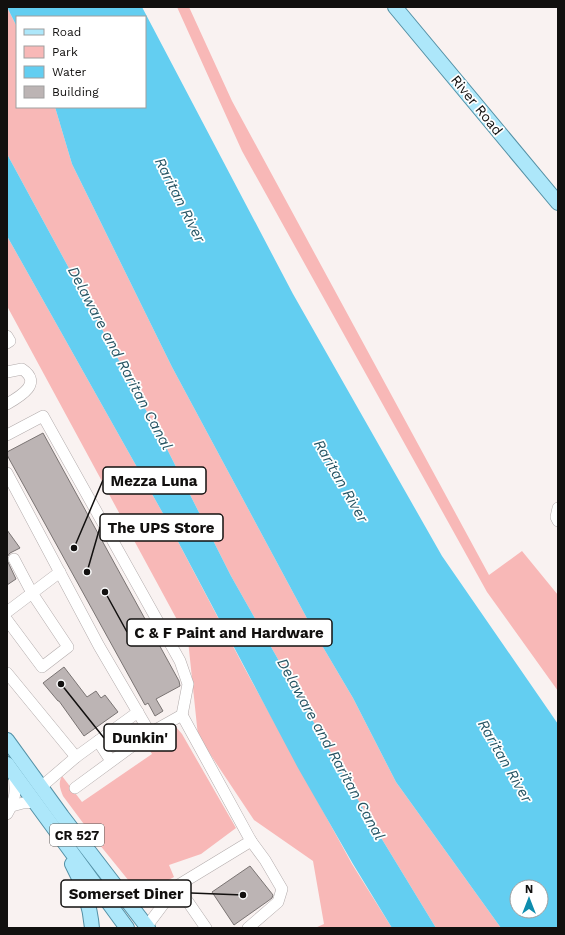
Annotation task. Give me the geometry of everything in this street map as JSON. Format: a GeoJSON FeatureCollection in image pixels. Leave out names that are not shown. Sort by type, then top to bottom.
{"type":"FeatureCollection","features":[{"type":"Feature","properties":{"kind":"main road","name":"River Road"},"geometry":{"type":"LineString","coordinates":[[396,7],[558,203]]}},
{"type":"Feature","properties":{"kind":"main road","name":"CR 527"},"geometry":{"type":"LineString","coordinates":[[7,740],[148,927]]}},
{"type":"Feature","properties":{"kind":"main road","name":"CR 527"},"geometry":{"type":"LineString","coordinates":[[11,769],[127,928]]}},
{"type":"Feature","properties":{"kind":"main road"},"geometry":{"type":"LineString","coordinates":[[47,818],[78,874],[91,911],[92,928]]}},
{"type":"Feature","properties":{"kind":"lane"},"geometry":{"type":"LineString","coordinates":[[7,336],[10,341],[7,343]]}},
{"type":"Feature","properties":{"kind":"lane"},"geometry":{"type":"LineString","coordinates":[[7,372],[22,369],[31,377],[31,385],[27,391],[7,404]]}},
{"type":"Feature","properties":{"kind":"lane"},"geometry":{"type":"LineString","coordinates":[[7,435],[43,416],[180,662],[188,684],[182,715],[251,841],[265,860],[282,889],[278,902],[248,928]]}},
{"type":"Feature","properties":{"kind":"lane"},"geometry":{"type":"LineString","coordinates":[[7,473],[99,646],[150,732]]}},
{"type":"Feature","properties":{"kind":"lane"},"geometry":{"type":"LineString","coordinates":[[558,508],[556,517],[558,521]]}},
{"type":"Feature","properties":{"kind":"lane"},"geometry":{"type":"LineString","coordinates":[[7,620],[42,668],[68,647],[32,593],[14,559]]}},
{"type":"Feature","properties":{"kind":"lane"},"geometry":{"type":"LineString","coordinates":[[7,612],[60,572]]}},
{"type":"Feature","properties":{"kind":"lane"},"geometry":{"type":"LineString","coordinates":[[7,673],[76,757]]}},
{"type":"Feature","properties":{"kind":"lane"},"geometry":{"type":"LineString","coordinates":[[41,787],[76,757],[138,712]]}},
{"type":"Feature","properties":{"kind":"lane"},"geometry":{"type":"LineString","coordinates":[[75,788],[150,732],[182,715]]}},
{"type":"Feature","properties":{"kind":"lane"},"geometry":{"type":"LineString","coordinates":[[98,742],[111,761]]}},
{"type":"Feature","properties":{"kind":"lane"},"geometry":{"type":"LineString","coordinates":[[10,810],[16,791],[11,769]]}},
{"type":"Feature","properties":{"kind":"lane"},"geometry":{"type":"LineString","coordinates":[[10,810],[23,802],[35,802]]}},
{"type":"Feature","properties":{"kind":"lane"},"geometry":{"type":"LineString","coordinates":[[124,896],[178,886],[251,841]]}},
{"type":"Feature","properties":{"kind":"lane"},"geometry":{"type":"LineString","coordinates":[[148,927],[178,886]]}},
{"type":"Feature","properties":{"kind":"lane"},"geometry":{"type":"LineString","coordinates":[[178,886],[206,928]]}},
{"type":"Feature","properties":{"kind":"green space"},"geometry":{"type":"Polygon","coordinates":[[[7,7],[16,25],[16,108],[55,108],[72,164],[172,367],[317,637],[353,698],[396,782],[501,928],[436,928],[352,790],[231,576],[167,449],[7,154],[7,7]]]}},
{"type":"Feature","properties":{"kind":"green space"},"geometry":{"type":"Polygon","coordinates":[[[177,7],[189,7],[232,101],[489,575],[522,551],[558,595],[558,691],[487,592],[242,151],[177,7]]]}},
{"type":"Feature","properties":{"kind":"green space"},"geometry":{"type":"Polygon","coordinates":[[[7,236],[165,517],[244,667],[352,864],[392,928],[315,928],[324,924],[313,861],[254,820],[198,736],[188,640],[7,306],[7,236]]]}},
{"type":"Feature","properties":{"kind":"green space"},"geometry":{"type":"Polygon","coordinates":[[[176,727],[182,734],[236,828],[201,854],[169,865],[174,877],[163,883],[145,887],[136,885],[129,881],[63,796],[60,788],[60,781],[62,776],[82,802],[152,754],[147,746],[149,744],[152,747],[176,727]]]}},
{"type":"Feature","properties":{"kind":"water","name":"Raritan River"},"geometry":{"type":"Polygon","coordinates":[[[7,7],[142,7],[293,294],[442,556],[558,724],[558,928],[501,928],[396,782],[353,698],[317,637],[172,367],[72,164],[55,108],[146,108],[146,16],[16,16],[16,25],[7,7]]]}},
{"type":"Feature","properties":{"kind":"water"},"geometry":{"type":"Polygon","coordinates":[[[7,154],[167,449],[231,576],[352,790],[436,928],[392,928],[353,864],[298,768],[165,517],[7,236],[7,154]]]}},
{"type":"Feature","properties":{"kind":"building"},"geometry":{"type":"Polygon","coordinates":[[[43,433],[179,681],[180,686],[156,699],[163,711],[155,716],[148,703],[145,705],[7,455],[7,452],[43,433]]]}},
{"type":"Feature","properties":{"kind":"building"},"geometry":{"type":"Polygon","coordinates":[[[7,530],[20,548],[10,553],[7,557],[7,530]]]}},
{"type":"Feature","properties":{"kind":"building"},"geometry":{"type":"Polygon","coordinates":[[[7,560],[16,579],[7,585],[7,560]]]}},
{"type":"Feature","properties":{"kind":"building"},"geometry":{"type":"Polygon","coordinates":[[[64,667],[87,697],[96,691],[101,698],[105,695],[118,712],[84,736],[59,701],[43,683],[64,667]]]}},
{"type":"Feature","properties":{"kind":"building"},"geometry":{"type":"Polygon","coordinates":[[[250,866],[273,895],[272,898],[234,925],[212,892],[250,866]]]}},
{"type":"Feature","properties":{"kind":"place","name":"Mezza Luna"},"geometry":{"type":"Point","coordinates":[74,548]}},
{"type":"Feature","properties":{"kind":"place","name":"The UPS Store"},"geometry":{"type":"Point","coordinates":[87,572]}},
{"type":"Feature","properties":{"kind":"place","name":"C & F Paint and Hardware"},"geometry":{"type":"Point","coordinates":[105,592]}},
{"type":"Feature","properties":{"kind":"place","name":"Dunkin'"},"geometry":{"type":"Point","coordinates":[61,684]}},
{"type":"Feature","properties":{"kind":"place","name":"Somerset Diner"},"geometry":{"type":"Point","coordinates":[243,895]}},
{"type":"Feature","properties":{"kind":"water label","name":"Delaware and Raritan Canal"},"geometry":{"type":"Point","coordinates":[120,358]}},
{"type":"Feature","properties":{"kind":"water label","name":"Delaware and Raritan Canal"},"geometry":{"type":"Point","coordinates":[331,749]}}]}
